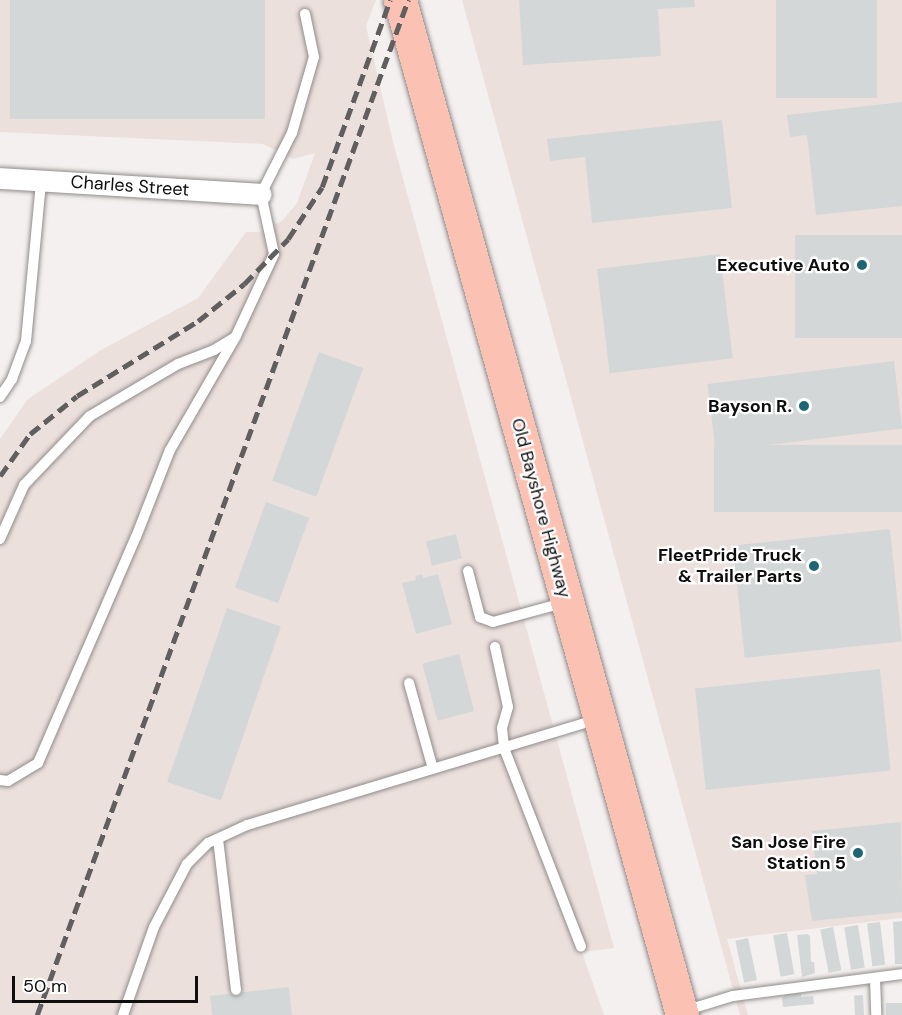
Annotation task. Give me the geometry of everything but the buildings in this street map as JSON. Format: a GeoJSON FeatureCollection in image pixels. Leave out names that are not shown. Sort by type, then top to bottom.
{"type":"FeatureCollection","features":[{"type":"Feature","properties":{"kind":"main road","name":"Old Bayshore Highway"},"geometry":{"type":"LineString","coordinates":[[400,0],[682,1014]]}},
{"type":"Feature","properties":{"kind":"street","name":"Charles Street"},"geometry":{"type":"LineString","coordinates":[[0,178],[261,194]]}},
{"type":"Feature","properties":{"kind":"lane"},"geometry":{"type":"LineString","coordinates":[[0,780],[8,781],[38,763],[136,537],[170,450],[236,336],[274,254],[261,194],[292,133],[314,57],[305,14]]}},
{"type":"Feature","properties":{"kind":"lane"},"geometry":{"type":"LineString","coordinates":[[0,397],[12,379],[26,341],[41,181]]}},
{"type":"Feature","properties":{"kind":"lane"},"geometry":{"type":"LineString","coordinates":[[0,539],[24,485],[90,416],[178,364],[214,350],[236,336]]}},
{"type":"Feature","properties":{"kind":"lane"},"geometry":{"type":"LineString","coordinates":[[468,571],[480,617],[493,622],[567,602]]}},
{"type":"Feature","properties":{"kind":"lane"},"geometry":{"type":"LineString","coordinates":[[495,647],[508,707],[502,728],[504,748],[581,947]]}},
{"type":"Feature","properties":{"kind":"lane"},"geometry":{"type":"LineString","coordinates":[[409,683],[434,769]]}},
{"type":"Feature","properties":{"kind":"lane"},"geometry":{"type":"LineString","coordinates":[[123,1015],[154,927],[187,864],[208,843],[248,825],[598,718]]}},
{"type":"Feature","properties":{"kind":"lane"},"geometry":{"type":"LineString","coordinates":[[218,839],[236,990]]}},
{"type":"Feature","properties":{"kind":"lane"},"geometry":{"type":"LineString","coordinates":[[682,1014],[733,996],[902,974]]}},
{"type":"Feature","properties":{"kind":"lane"},"geometry":{"type":"LineString","coordinates":[[875,978],[876,1015]]}},
{"type":"Feature","properties":{"kind":"shaded area"},"geometry":{"type":"Polygon","coordinates":[[[0,0],[376,0],[366,26],[393,142],[614,948],[582,952],[604,1015],[0,1015],[0,439],[28,399],[101,350],[198,298],[246,232],[260,232],[282,221],[297,203],[315,153],[293,159],[263,144],[0,132],[0,0]]]}},
{"type":"Feature","properties":{"kind":"shaded area"},"geometry":{"type":"Polygon","coordinates":[[[462,0],[902,0],[902,918],[727,939],[748,1015],[740,1015],[462,0]]]}},
{"type":"Feature","properties":{"kind":"railway"},"geometry":{"type":"LineString","coordinates":[[0,476],[30,434],[77,396],[198,321],[244,284],[288,239],[322,187],[390,0]]}},
{"type":"Feature","properties":{"kind":"railway"},"geometry":{"type":"LineString","coordinates":[[37,1015],[408,0]]}},
{"type":"Feature","properties":{"kind":"place","name":"Executive Auto"},"geometry":{"type":"Point","coordinates":[862,265]}},
{"type":"Feature","properties":{"kind":"place","name":"Bayson R."},"geometry":{"type":"Point","coordinates":[804,406]}},
{"type":"Feature","properties":{"kind":"place","name":"FleetPride Truck & Trailer Parts"},"geometry":{"type":"Point","coordinates":[814,566]}},
{"type":"Feature","properties":{"kind":"place","name":"San Jose Fire Station 5"},"geometry":{"type":"Point","coordinates":[858,853]}}]}
